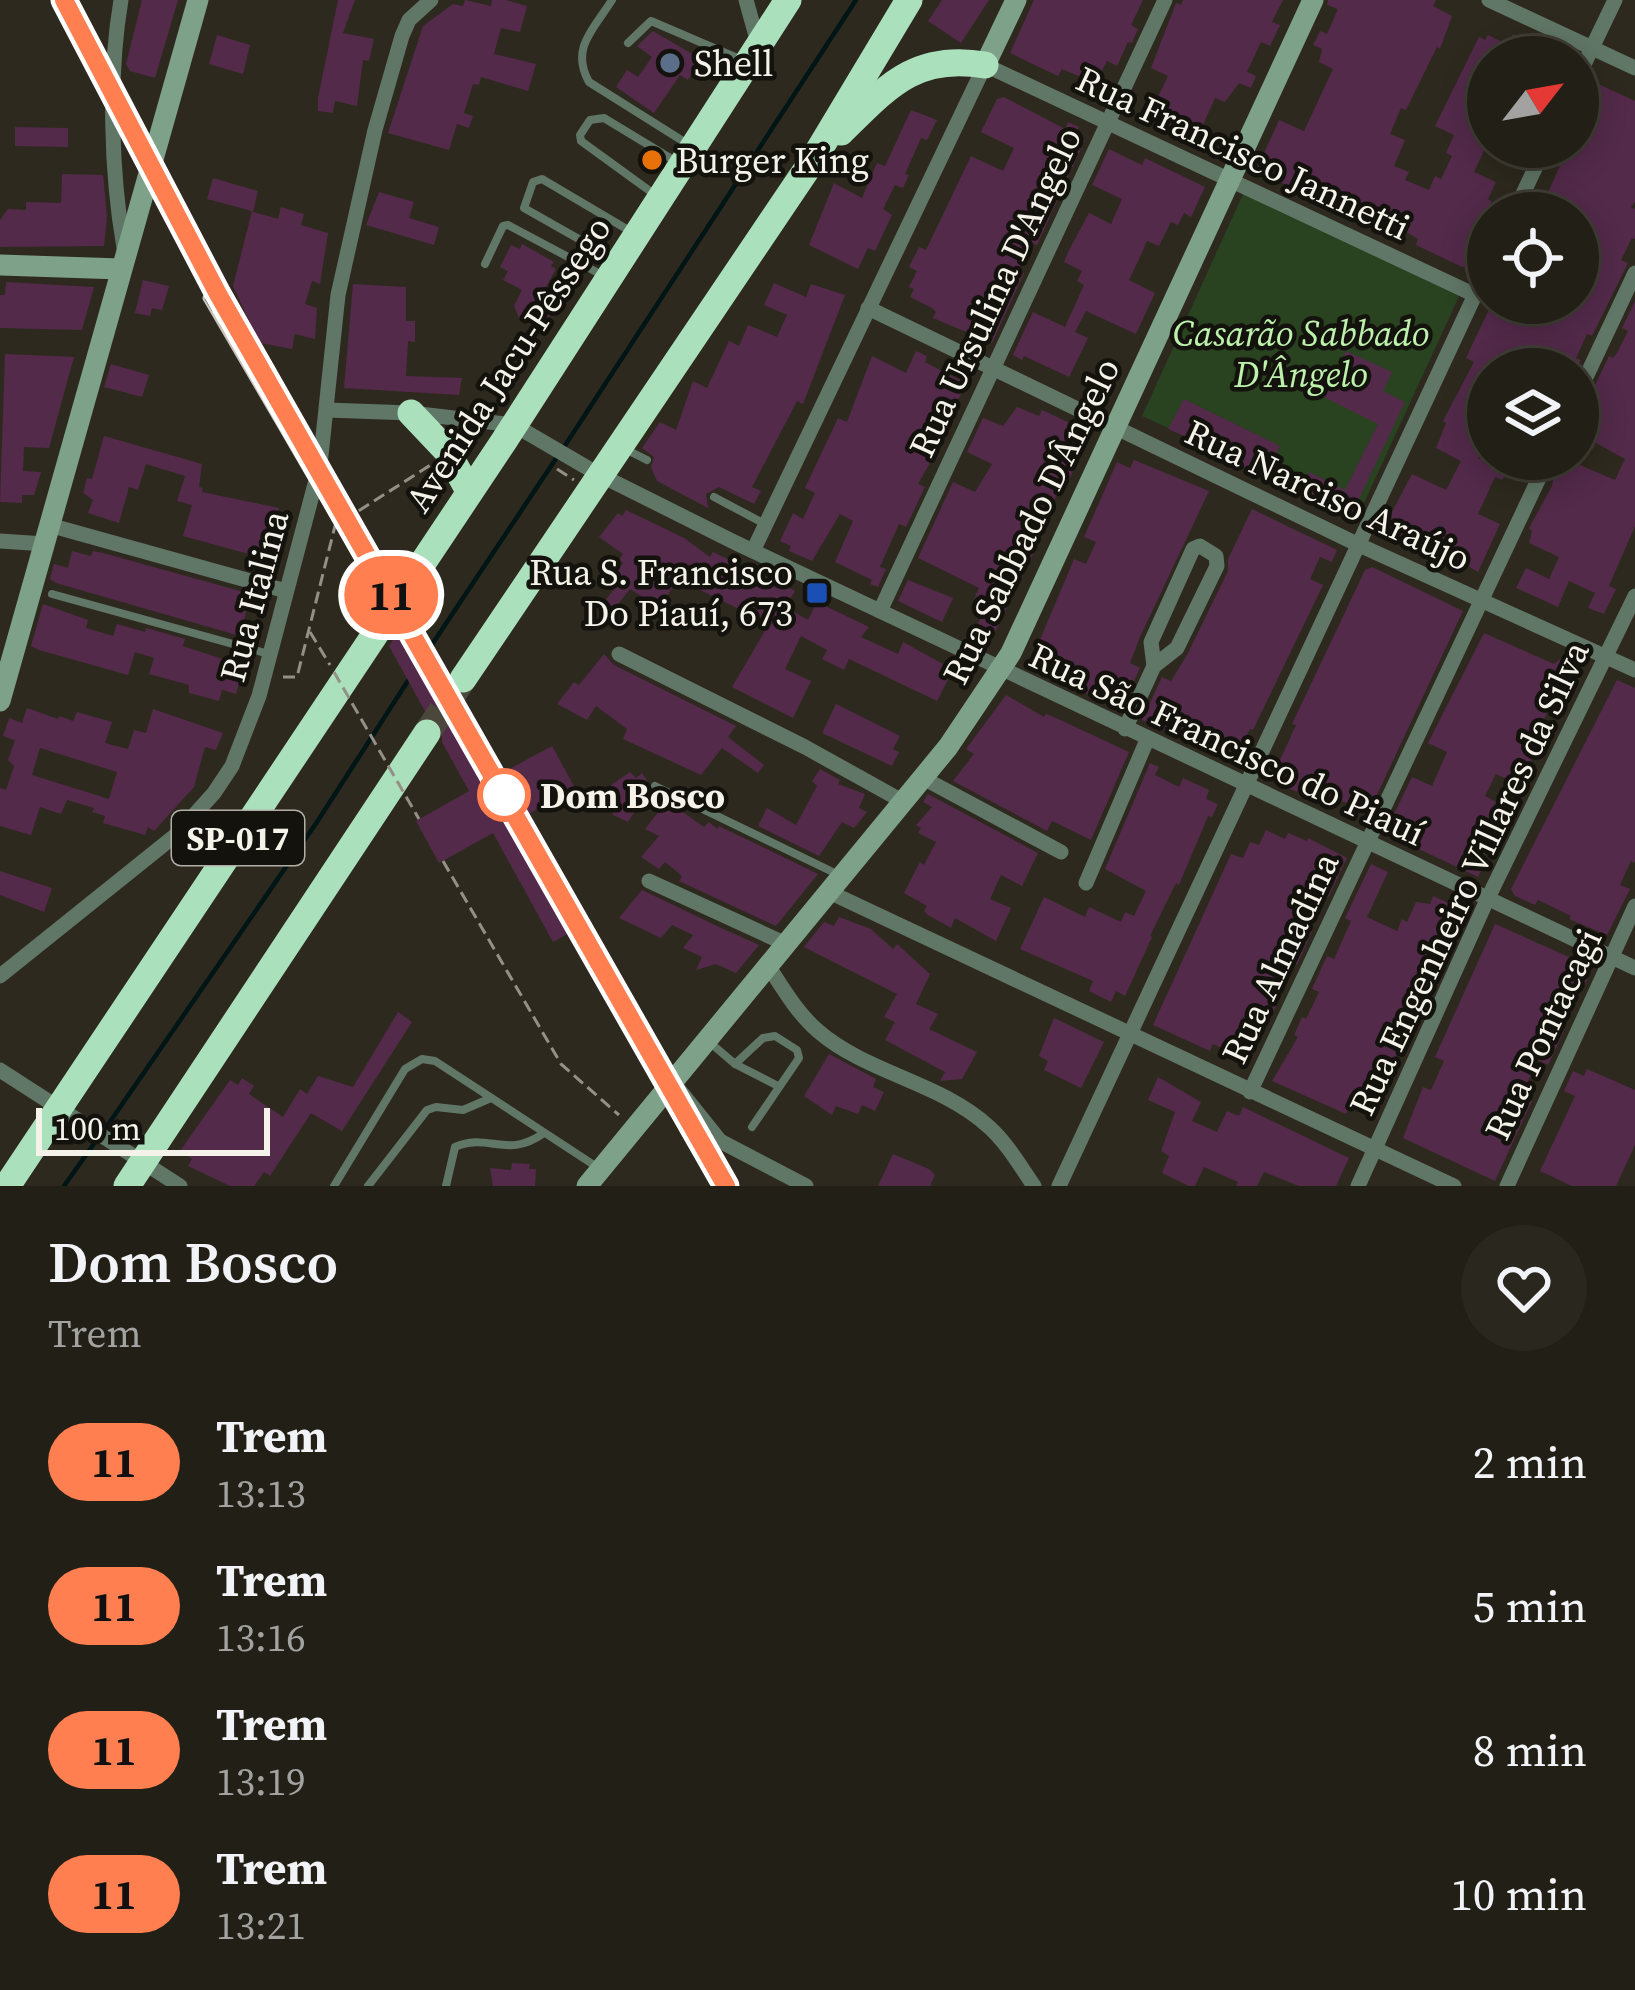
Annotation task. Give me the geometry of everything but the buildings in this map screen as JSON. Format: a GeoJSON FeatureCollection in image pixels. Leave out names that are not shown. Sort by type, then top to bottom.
{"type":"FeatureCollection","features":[{"type":"Feature","properties":{"kind":"highway","name":"Avenida Jacu-Pêssego"},"geometry":{"type":"LineString","coordinates":[[7,1186],[65,1114],[469,491],[522,429],[613,270],[788,0]]}},
{"type":"Feature","properties":{"kind":"highway"},"geometry":{"type":"LineString","coordinates":[[464,679],[589,469],[618,446],[813,160],[909,0]]}},
{"type":"Feature","properties":{"kind":"highway"},"geometry":{"type":"LineString","coordinates":[[813,160],[899,77],[939,63],[985,65]]}},
{"type":"Feature","properties":{"kind":"highway"},"geometry":{"type":"LineString","coordinates":[[411,413],[449,454],[469,491]]}},
{"type":"Feature","properties":{"kind":"highway","name":"SP-017"},"geometry":{"type":"LineString","coordinates":[[135,1174],[428,733]]}},
{"type":"Feature","properties":{"kind":"street"},"geometry":{"type":"LineString","coordinates":[[121,0],[115,117],[123,260]]}},
{"type":"Feature","properties":{"kind":"street"},"geometry":{"type":"LineString","coordinates":[[0,701],[198,0]]}},
{"type":"Feature","properties":{"kind":"street","name":"Rua Italina"},"geometry":{"type":"LineString","coordinates":[[0,976],[177,834],[214,793],[246,733],[320,465],[342,274],[375,130],[402,36],[410,20],[431,0]]}},
{"type":"Feature","properties":{"kind":"street"},"geometry":{"type":"LineString","coordinates":[[746,0],[753,55]]}},
{"type":"Feature","properties":{"kind":"street"},"geometry":{"type":"LineString","coordinates":[[753,551],[1016,0]]}},
{"type":"Feature","properties":{"kind":"street","name":"Rua Ursulina D'Angelo"},"geometry":{"type":"LineString","coordinates":[[880,611],[1165,0]]}},
{"type":"Feature","properties":{"kind":"street","name":"Rua Sabbado D'Ângelo"},"geometry":{"type":"LineString","coordinates":[[594,1178],[904,802],[966,724],[1001,669],[1313,0]]}},
{"type":"Feature","properties":{"kind":"street"},"geometry":{"type":"LineString","coordinates":[[1489,0],[1566,36]]}},
{"type":"Feature","properties":{"kind":"street"},"geometry":{"type":"LineString","coordinates":[[1598,36],[1615,0]]}},
{"type":"Feature","properties":{"kind":"street"},"geometry":{"type":"LineString","coordinates":[[1599,51],[1635,68]]}},
{"type":"Feature","properties":{"kind":"street","name":"Rua Francisco Jannetti"},"geometry":{"type":"LineString","coordinates":[[985,65],[1467,291]]}},
{"type":"Feature","properties":{"kind":"street"},"geometry":{"type":"LineString","coordinates":[[0,265],[123,260]]}},
{"type":"Feature","properties":{"kind":"street"},"geometry":{"type":"LineString","coordinates":[[1599,349],[1635,273]]}},
{"type":"Feature","properties":{"kind":"street","name":"Rua Narciso Araújo"},"geometry":{"type":"LineString","coordinates":[[868,308],[1359,545],[1635,670]]}},
{"type":"Feature","properties":{"kind":"street"},"geometry":{"type":"LineString","coordinates":[[1059,1186],[1467,312]]}},
{"type":"Feature","properties":{"kind":"street","name":"Rua São Francisco do Piauí"},"geometry":{"type":"LineString","coordinates":[[327,410],[411,413],[522,429],[589,469],[753,551],[1635,968]]}},
{"type":"Feature","properties":{"kind":"street","name":"Rua Almadina"},"geometry":{"type":"LineString","coordinates":[[1250,1092],[1538,480]]}},
{"type":"Feature","properties":{"kind":"street"},"geometry":{"type":"LineString","coordinates":[[0,541],[47,534],[286,591]]}},
{"type":"Feature","properties":{"kind":"street"},"geometry":{"type":"LineString","coordinates":[[1125,729],[1154,666],[1177,649],[1216,566],[1216,556],[1200,546],[1193,549],[1151,642],[1154,666]]}},
{"type":"Feature","properties":{"kind":"street","name":"Rua Engenheiro Villares da Silva"},"geometry":{"type":"LineString","coordinates":[[1358,1186],[1487,900],[1635,596]]}},
{"type":"Feature","properties":{"kind":"street"},"geometry":{"type":"LineString","coordinates":[[619,654],[806,747],[904,802]]}},
{"type":"Feature","properties":{"kind":"street"},"geometry":{"type":"LineString","coordinates":[[1086,883],[1147,740]]}},
{"type":"Feature","properties":{"kind":"street"},"geometry":{"type":"LineString","coordinates":[[923,778],[1061,852]]}},
{"type":"Feature","properties":{"kind":"street"},"geometry":{"type":"LineString","coordinates":[[649,881],[784,943]]}},
{"type":"Feature","properties":{"kind":"street"},"geometry":{"type":"LineString","coordinates":[[834,883],[1130,1036],[1454,1186]]}},
{"type":"Feature","properties":{"kind":"street","name":"Rua Pontacagi"},"geometry":{"type":"LineString","coordinates":[[1507,1186],[1635,906]]}},
{"type":"Feature","properties":{"kind":"street"},"geometry":{"type":"LineString","coordinates":[[767,964],[816,1030],[863,1060],[941,1095],[976,1117],[1004,1144],[1034,1186]]}},
{"type":"Feature","properties":{"kind":"street"},"geometry":{"type":"LineString","coordinates":[[0,1070],[117,1148],[135,1174],[180,1186]]}},
{"type":"Feature","properties":{"kind":"street"},"geometry":{"type":"LineString","coordinates":[[672,1081],[720,1142],[806,1186]]}},
{"type":"Feature","properties":{"kind":"lane"},"geometry":{"type":"LineString","coordinates":[[612,0],[580,51],[579,65],[589,82],[687,156]]}},
{"type":"Feature","properties":{"kind":"lane"},"geometry":{"type":"LineString","coordinates":[[628,44],[651,21],[753,55]]}},
{"type":"Feature","properties":{"kind":"lane"},"geometry":{"type":"LineString","coordinates":[[660,198],[588,148],[580,135],[590,120],[604,118],[687,156]]}},
{"type":"Feature","properties":{"kind":"lane"},"geometry":{"type":"LineString","coordinates":[[613,270],[524,208],[533,182],[542,179],[636,235]]}},
{"type":"Feature","properties":{"kind":"lane"},"geometry":{"type":"LineString","coordinates":[[485,264],[503,226],[508,225],[613,270]]}},
{"type":"Feature","properties":{"kind":"lane"},"geometry":{"type":"LineString","coordinates":[[618,446],[647,460]]}},
{"type":"Feature","properties":{"kind":"lane"},"geometry":{"type":"LineString","coordinates":[[714,497],[763,523]]}},
{"type":"Feature","properties":{"kind":"lane"},"geometry":{"type":"LineString","coordinates":[[52,594],[269,654]]}},
{"type":"Feature","properties":{"kind":"lane"},"geometry":{"type":"LineString","coordinates":[[655,787],[834,883]]}},
{"type":"Feature","properties":{"kind":"lane"},"geometry":{"type":"LineString","coordinates":[[735,1064],[763,1038],[775,1036],[797,1050],[799,1058],[752,1127]]}},
{"type":"Feature","properties":{"kind":"lane"},"geometry":{"type":"LineString","coordinates":[[706,1040],[735,1064],[778,1086]]}},
{"type":"Feature","properties":{"kind":"lane"},"geometry":{"type":"LineString","coordinates":[[334,1186],[415,1060],[435,1061],[544,1133],[594,1178]]}},
{"type":"Feature","properties":{"kind":"lane"},"geometry":{"type":"LineString","coordinates":[[368,1186],[427,1110],[463,1110],[491,1098]]}},
{"type":"Feature","properties":{"kind":"lane"},"geometry":{"type":"LineString","coordinates":[[446,1186],[455,1148],[464,1143],[518,1148],[544,1133]]}},
{"type":"Feature","properties":{"kind":"path"},"geometry":{"type":"LineString","coordinates":[[263,678],[297,677],[335,526],[449,454]]}},
{"type":"Feature","properties":{"kind":"path"},"geometry":{"type":"LineString","coordinates":[[310,632],[419,819]]}},
{"type":"Feature","properties":{"kind":"path"},"geometry":{"type":"LineString","coordinates":[[443,861],[561,1064],[634,1128]]}},
{"type":"Feature","properties":{"kind":"green space","name":"Casarão Sabbado D'Ângelo"},"geometry":{"type":"Polygon","coordinates":[[[1244,192],[1461,292],[1358,516],[1142,416],[1244,192]]]}},
{"type":"Feature","properties":{"kind":"waterway"},"geometry":{"type":"LineString","coordinates":[[564,447],[856,0]]}},
{"type":"Feature","properties":{"kind":"waterway"},"geometry":{"type":"LineString","coordinates":[[427,652],[557,457]]}},
{"type":"Feature","properties":{"kind":"waterway"},"geometry":{"type":"LineString","coordinates":[[105,1129],[317,822],[411,676]]}},
{"type":"Feature","properties":{"kind":"waterway"},"geometry":{"type":"LineString","coordinates":[[64,1186],[98,1138]]}},
{"type":"Feature","properties":{"kind":"tunnel"},"geometry":{"type":"LineString","coordinates":[[427,733],[463,679]]}},
{"type":"Feature","properties":{"kind":"railway"},"geometry":{"type":"LineString","coordinates":[[207,298],[400,628]]}},
{"type":"Feature","properties":{"kind":"railway"},"geometry":{"type":"LineString","coordinates":[[579,928],[726,1186]]}},
{"type":"Feature","properties":{"kind":"train","name":"11"},"geometry":{"type":"LineString","coordinates":[[64,0],[218,294],[726,1186]]}},
{"type":"Feature","properties":{"kind":"place","name":"Shell"},"geometry":{"type":"Point","coordinates":[670,63]}},
{"type":"Feature","properties":{"kind":"place","name":"Burger King"},"geometry":{"type":"Point","coordinates":[652,160]}},
{"type":"Feature","properties":{"kind":"place","name":"Rua S. Francisco Do Piauí, 673"},"geometry":{"type":"Point","coordinates":[817,593]}},
{"type":"Feature","properties":{"kind":"place","name":"Dom Bosco"},"geometry":{"type":"Point","coordinates":[504,795]}}]}
